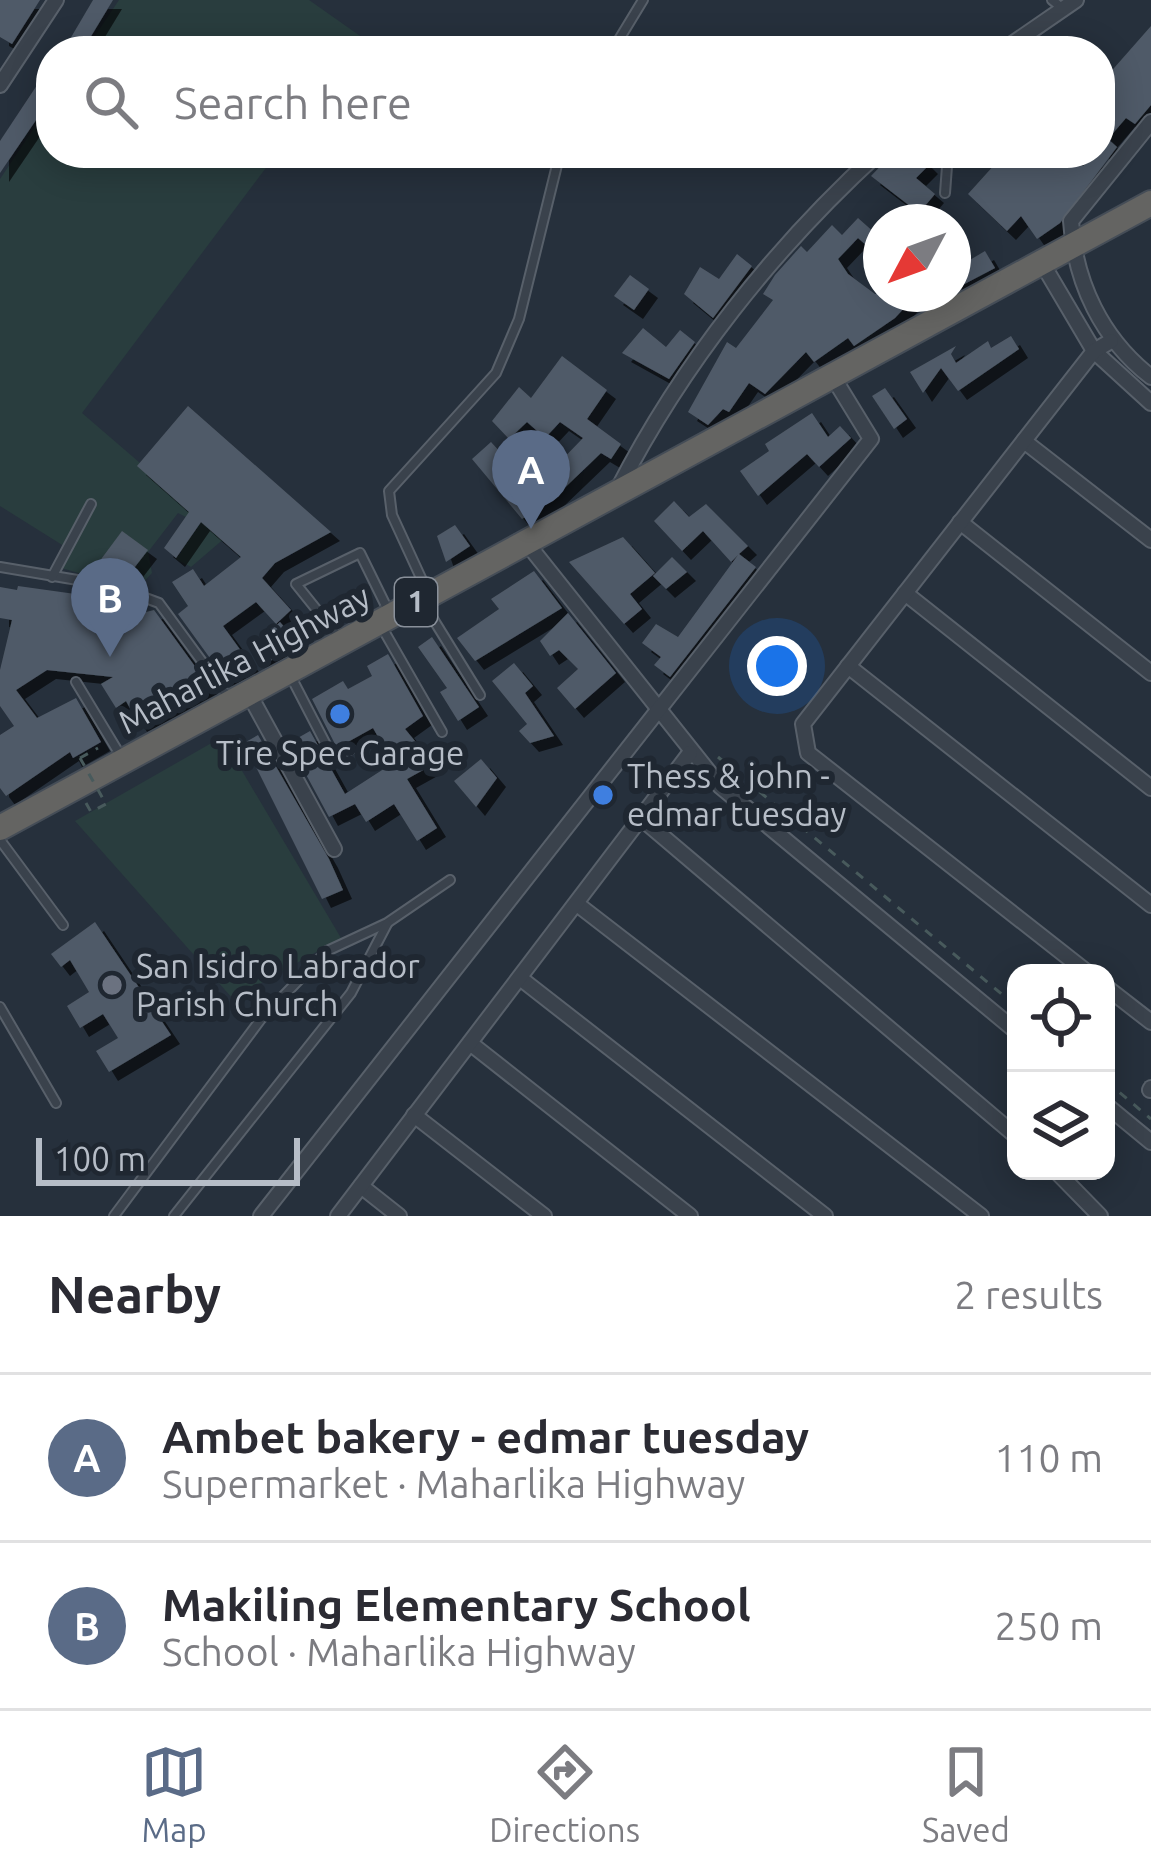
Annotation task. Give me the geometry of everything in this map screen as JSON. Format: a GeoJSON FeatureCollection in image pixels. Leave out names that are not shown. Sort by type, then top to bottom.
{"type":"FeatureCollection","features":[{"type":"Feature","properties":{"kind":"highway","name":"Maharlika Highway"},"geometry":{"type":"LineString","coordinates":[[0,828],[1151,203]]}},
{"type":"Feature","properties":{"kind":"street"},"geometry":{"type":"LineString","coordinates":[[3,75],[56,0]]}},
{"type":"Feature","properties":{"kind":"street"},"geometry":{"type":"LineString","coordinates":[[1021,36],[1063,3]]}},
{"type":"Feature","properties":{"kind":"street"},"geometry":{"type":"LineString","coordinates":[[1115,166],[1151,122]]}},
{"type":"Feature","properties":{"kind":"street"},"geometry":{"type":"LineString","coordinates":[[614,495],[645,436],[694,363],[810,218],[862,168]]}},
{"type":"Feature","properties":{"kind":"street"},"geometry":{"type":"LineString","coordinates":[[1113,168],[1071,220],[1072,245],[1111,341],[1151,377]]}},
{"type":"Feature","properties":{"kind":"street"},"geometry":{"type":"LineString","coordinates":[[1042,262],[1094,351],[1151,403]]}},
{"type":"Feature","properties":{"kind":"street"},"geometry":{"type":"LineString","coordinates":[[1077,964],[808,753],[802,724],[1094,351],[1111,341]]}},
{"type":"Feature","properties":{"kind":"street"},"geometry":{"type":"LineString","coordinates":[[261,1216],[871,439],[832,377]]}},
{"type":"Feature","properties":{"kind":"street"},"geometry":{"type":"LineString","coordinates":[[1024,441],[1151,540]]}},
{"type":"Feature","properties":{"kind":"street"},"geometry":{"type":"LineString","coordinates":[[961,522],[1151,673]]}},
{"type":"Feature","properties":{"kind":"street"},"geometry":{"type":"LineString","coordinates":[[526,542],[689,753],[720,786],[1007,1023]]}},
{"type":"Feature","properties":{"kind":"street"},"geometry":{"type":"LineString","coordinates":[[905,593],[1151,788]]}},
{"type":"Feature","properties":{"kind":"street"},"geometry":{"type":"LineString","coordinates":[[848,666],[1151,904]]}},
{"type":"Feature","properties":{"kind":"street"},"geometry":{"type":"LineString","coordinates":[[241,698],[334,849]]}},
{"type":"Feature","properties":{"kind":"street"},"geometry":{"type":"LineString","coordinates":[[338,1216],[689,753]]}},
{"type":"Feature","properties":{"kind":"street"},"geometry":{"type":"LineString","coordinates":[[642,819],[1007,1128]]}},
{"type":"Feature","properties":{"kind":"street"},"geometry":{"type":"LineString","coordinates":[[577,904],[981,1216]]}},
{"type":"Feature","properties":{"kind":"street"},"geometry":{"type":"LineString","coordinates":[[520,978],[825,1216]]}},
{"type":"Feature","properties":{"kind":"street"},"geometry":{"type":"LineString","coordinates":[[1115,994],[1151,1022]]}},
{"type":"Feature","properties":{"kind":"street"},"geometry":{"type":"LineString","coordinates":[[470,1043],[690,1216]]}},
{"type":"Feature","properties":{"kind":"street"},"geometry":{"type":"LineString","coordinates":[[1115,1112],[1151,1142]]}},
{"type":"Feature","properties":{"kind":"street"},"geometry":{"type":"LineString","coordinates":[[414,1115],[544,1216]]}},
{"type":"Feature","properties":{"kind":"street"},"geometry":{"type":"LineString","coordinates":[[1065,1180],[1100,1216]]}},
{"type":"Feature","properties":{"kind":"street"},"geometry":{"type":"LineString","coordinates":[[361,1186],[399,1216]]}},
{"type":"Feature","properties":{"kind":"lane"},"geometry":{"type":"LineString","coordinates":[[621,36],[643,0]]}},
{"type":"Feature","properties":{"kind":"lane"},"geometry":{"type":"LineString","coordinates":[[481,695],[425,597],[392,515],[389,491],[496,373],[519,319],[556,168]]}},
{"type":"Feature","properties":{"kind":"lane"},"geometry":{"type":"LineString","coordinates":[[945,194],[947,168]]}},
{"type":"Feature","properties":{"kind":"lane"},"geometry":{"type":"LineString","coordinates":[[52,577],[91,504]]}},
{"type":"Feature","properties":{"kind":"lane"},"geometry":{"type":"LineString","coordinates":[[344,643],[296,584],[360,553],[385,620],[442,732]]}},
{"type":"Feature","properties":{"kind":"lane"},"geometry":{"type":"LineString","coordinates":[[0,567],[113,586],[159,603],[241,698]]}},
{"type":"Feature","properties":{"kind":"lane"},"geometry":{"type":"LineString","coordinates":[[289,672],[334,760],[351,749]]}},
{"type":"Feature","properties":{"kind":"lane"},"geometry":{"type":"LineString","coordinates":[[76,682],[124,761]]}},
{"type":"Feature","properties":{"kind":"lane"},"geometry":{"type":"LineString","coordinates":[[0,840],[63,925]]}},
{"type":"Feature","properties":{"kind":"lane"},"geometry":{"type":"LineString","coordinates":[[114,1216],[261,1019],[327,952],[387,922],[450,880]]}},
{"type":"Feature","properties":{"kind":"lane"},"geometry":{"type":"LineString","coordinates":[[174,1216],[351,993],[387,922]]}},
{"type":"Feature","properties":{"kind":"lane"},"geometry":{"type":"LineString","coordinates":[[0,1007],[56,1103]]}},
{"type":"Feature","properties":{"kind":"path"},"geometry":{"type":"LineString","coordinates":[[91,812],[106,804],[80,758],[100,747]]}},
{"type":"Feature","properties":{"kind":"path"},"geometry":{"type":"LineString","coordinates":[[689,753],[720,757],[1007,998]]}},
{"type":"Feature","properties":{"kind":"path"},"geometry":{"type":"LineString","coordinates":[[1115,1089],[1151,1119]]}},
{"type":"Feature","properties":{"kind":"green space"},"geometry":{"type":"Polygon","coordinates":[[[119,0],[309,0],[360,36],[95,36],[119,0]]]}},
{"type":"Feature","properties":{"kind":"green space"},"geometry":{"type":"Polygon","coordinates":[[[36,125],[36,168],[266,168],[82,413],[226,537],[191,567],[176,559],[200,524],[178,513],[148,552],[152,573],[136,590],[58,567],[67,548],[0,506],[0,179],[36,125]]]}},
{"type":"Feature","properties":{"kind":"green space"},"geometry":{"type":"Polygon","coordinates":[[[222,737],[341,938],[233,999],[75,821],[222,737]]]}},
{"type":"Feature","properties":{"kind":"building"},"geometry":{"type":"Polygon","coordinates":[[[0,0],[40,0],[12,44],[0,37],[0,0]]]}},
{"type":"Feature","properties":{"kind":"building"},"geometry":{"type":"Polygon","coordinates":[[[93,0],[113,0],[91,36],[72,36],[93,0]]]}},
{"type":"Feature","properties":{"kind":"building"},"geometry":{"type":"Polygon","coordinates":[[[1151,26],[1151,105],[1135,124],[1126,118],[1115,131],[1115,67],[1151,26]]]}},
{"type":"Feature","properties":{"kind":"building"},"geometry":{"type":"Polygon","coordinates":[[[36,87],[36,120],[0,173],[0,141],[36,87]]]}},
{"type":"Feature","properties":{"kind":"building"},"geometry":{"type":"Polygon","coordinates":[[[879,168],[926,168],[916,178],[935,194],[927,204],[907,204],[871,176],[879,168]]]}},
{"type":"Feature","properties":{"kind":"building"},"geometry":{"type":"Polygon","coordinates":[[[991,168],[1101,168],[1060,223],[1037,239],[1021,216],[1007,231],[968,194],[991,168]]]}},
{"type":"Feature","properties":{"kind":"building"},"geometry":{"type":"Polygon","coordinates":[[[858,218],[863,222],[863,242],[858,238],[838,259],[863,285],[863,312],[900,312],[854,346],[848,338],[814,362],[806,352],[765,394],[749,383],[729,412],[723,409],[708,425],[688,412],[727,342],[736,348],[773,300],[763,294],[775,275],[801,246],[807,252],[832,225],[842,235],[858,218]]]}},
{"type":"Feature","properties":{"kind":"building"},"geometry":{"type":"Polygon","coordinates":[[[985,251],[995,268],[971,281],[971,259],[985,251]]]}},
{"type":"Feature","properties":{"kind":"building"},"geometry":{"type":"Polygon","coordinates":[[[737,254],[752,266],[713,318],[684,294],[700,267],[719,279],[737,254]]]}},
{"type":"Feature","properties":{"kind":"building"},"geometry":{"type":"Polygon","coordinates":[[[630,275],[649,289],[634,310],[614,296],[630,275]]]}},
{"type":"Feature","properties":{"kind":"building"},"geometry":{"type":"Polygon","coordinates":[[[643,328],[666,347],[680,330],[695,342],[669,379],[622,353],[643,328]]]}},
{"type":"Feature","properties":{"kind":"building"},"geometry":{"type":"Polygon","coordinates":[[[1011,336],[1019,349],[958,391],[941,368],[923,393],[910,372],[956,346],[951,354],[956,363],[988,341],[991,348],[1011,336]]]}},
{"type":"Feature","properties":{"kind":"building"},"geometry":{"type":"Polygon","coordinates":[[[562,356],[607,390],[587,419],[621,444],[611,459],[601,453],[552,500],[522,519],[472,459],[491,442],[523,477],[546,459],[554,468],[583,438],[560,422],[545,438],[527,422],[509,439],[492,421],[519,387],[531,398],[562,356]]]}},
{"type":"Feature","properties":{"kind":"building"},"geometry":{"type":"Polygon","coordinates":[[[885,388],[907,419],[894,429],[872,396],[885,388]]]}},
{"type":"Feature","properties":{"kind":"building"},"geometry":{"type":"Polygon","coordinates":[[[188,406],[331,532],[275,563],[262,578],[291,610],[276,624],[256,602],[223,626],[252,666],[228,683],[178,614],[188,606],[172,582],[193,569],[204,586],[241,557],[201,522],[176,558],[164,548],[189,512],[137,466],[188,406]]]}},
{"type":"Feature","properties":{"kind":"building"},"geometry":{"type":"Polygon","coordinates":[[[812,413],[828,437],[840,426],[851,438],[819,467],[807,454],[758,496],[740,471],[769,451],[765,444],[812,413]]]}},
{"type":"Feature","properties":{"kind":"building"},"geometry":{"type":"Polygon","coordinates":[[[674,501],[689,517],[706,504],[748,546],[739,554],[756,567],[670,677],[654,665],[661,657],[642,643],[656,624],[678,637],[738,555],[731,562],[703,531],[682,551],[654,521],[674,501]]]}},
{"type":"Feature","properties":{"kind":"building"},"geometry":{"type":"Polygon","coordinates":[[[455,525],[470,546],[446,562],[437,536],[455,525]]]}},
{"type":"Feature","properties":{"kind":"building"},"geometry":{"type":"Polygon","coordinates":[[[122,531],[148,550],[124,581],[99,562],[122,531]]]}},
{"type":"Feature","properties":{"kind":"building"},"geometry":{"type":"Polygon","coordinates":[[[623,537],[655,573],[630,594],[642,609],[624,624],[569,562],[623,537]]]}},
{"type":"Feature","properties":{"kind":"building"},"geometry":{"type":"Polygon","coordinates":[[[672,557],[687,572],[666,589],[653,576],[672,557]]]}},
{"type":"Feature","properties":{"kind":"building"},"geometry":{"type":"Polygon","coordinates":[[[534,571],[562,608],[475,661],[457,638],[499,609],[491,599],[534,571]]]}},
{"type":"Feature","properties":{"kind":"building"},"geometry":{"type":"Polygon","coordinates":[[[18,586],[111,599],[142,613],[154,610],[210,687],[138,723],[126,701],[116,708],[101,684],[113,677],[47,670],[16,690],[37,718],[76,698],[101,742],[73,758],[70,752],[6,796],[0,788],[0,735],[14,726],[0,706],[0,670],[12,620],[0,618],[0,587],[17,590],[18,586]]]}},
{"type":"Feature","properties":{"kind":"building"},"geometry":{"type":"Polygon","coordinates":[[[568,613],[616,673],[575,709],[557,688],[578,669],[559,650],[550,656],[540,641],[568,613]]]}},
{"type":"Feature","properties":{"kind":"building"},"geometry":{"type":"Polygon","coordinates":[[[280,622],[296,641],[264,666],[253,652],[272,638],[268,633],[280,622]]]}},
{"type":"Feature","properties":{"kind":"building"},"geometry":{"type":"Polygon","coordinates":[[[432,637],[479,707],[458,721],[440,692],[447,688],[418,647],[432,637]]]}},
{"type":"Feature","properties":{"kind":"building"},"geometry":{"type":"Polygon","coordinates":[[[388,654],[423,716],[405,729],[434,764],[407,779],[437,828],[417,841],[394,804],[366,822],[355,804],[329,817],[289,743],[310,731],[345,794],[393,763],[373,728],[337,748],[312,699],[343,681],[348,689],[372,676],[367,666],[388,654]]]}},
{"type":"Feature","properties":{"kind":"building"},"geometry":{"type":"Polygon","coordinates":[[[514,663],[533,686],[525,693],[554,736],[530,743],[519,731],[527,724],[492,681],[514,663]]]}},
{"type":"Feature","properties":{"kind":"building"},"geometry":{"type":"Polygon","coordinates":[[[258,735],[343,890],[322,899],[244,743],[258,735]]]}},
{"type":"Feature","properties":{"kind":"building"},"geometry":{"type":"Polygon","coordinates":[[[481,759],[497,778],[476,807],[454,781],[481,759]]]}},
{"type":"Feature","properties":{"kind":"building"},"geometry":{"type":"Polygon","coordinates":[[[95,922],[171,1035],[109,1072],[96,1051],[118,1038],[103,1014],[80,1028],[67,1006],[89,992],[70,960],[61,967],[51,954],[95,922]]]}},
{"type":"Feature","properties":{"kind":"place","name":"Ambet bakery - edmar tuesday"},"geometry":{"type":"Point","coordinates":[531,529]}},
{"type":"Feature","properties":{"kind":"place","name":"Makiling Elementary School"},"geometry":{"type":"Point","coordinates":[110,657]}},
{"type":"Feature","properties":{"kind":"place","name":"Tire Spec Garage"},"geometry":{"type":"Point","coordinates":[340,714]}},
{"type":"Feature","properties":{"kind":"place","name":"Thess & john - edmar tuesday"},"geometry":{"type":"Point","coordinates":[603,795]}},
{"type":"Feature","properties":{"kind":"place","name":"San Isidro Labrador Parish Church"},"geometry":{"type":"Point","coordinates":[112,985]}}]}
